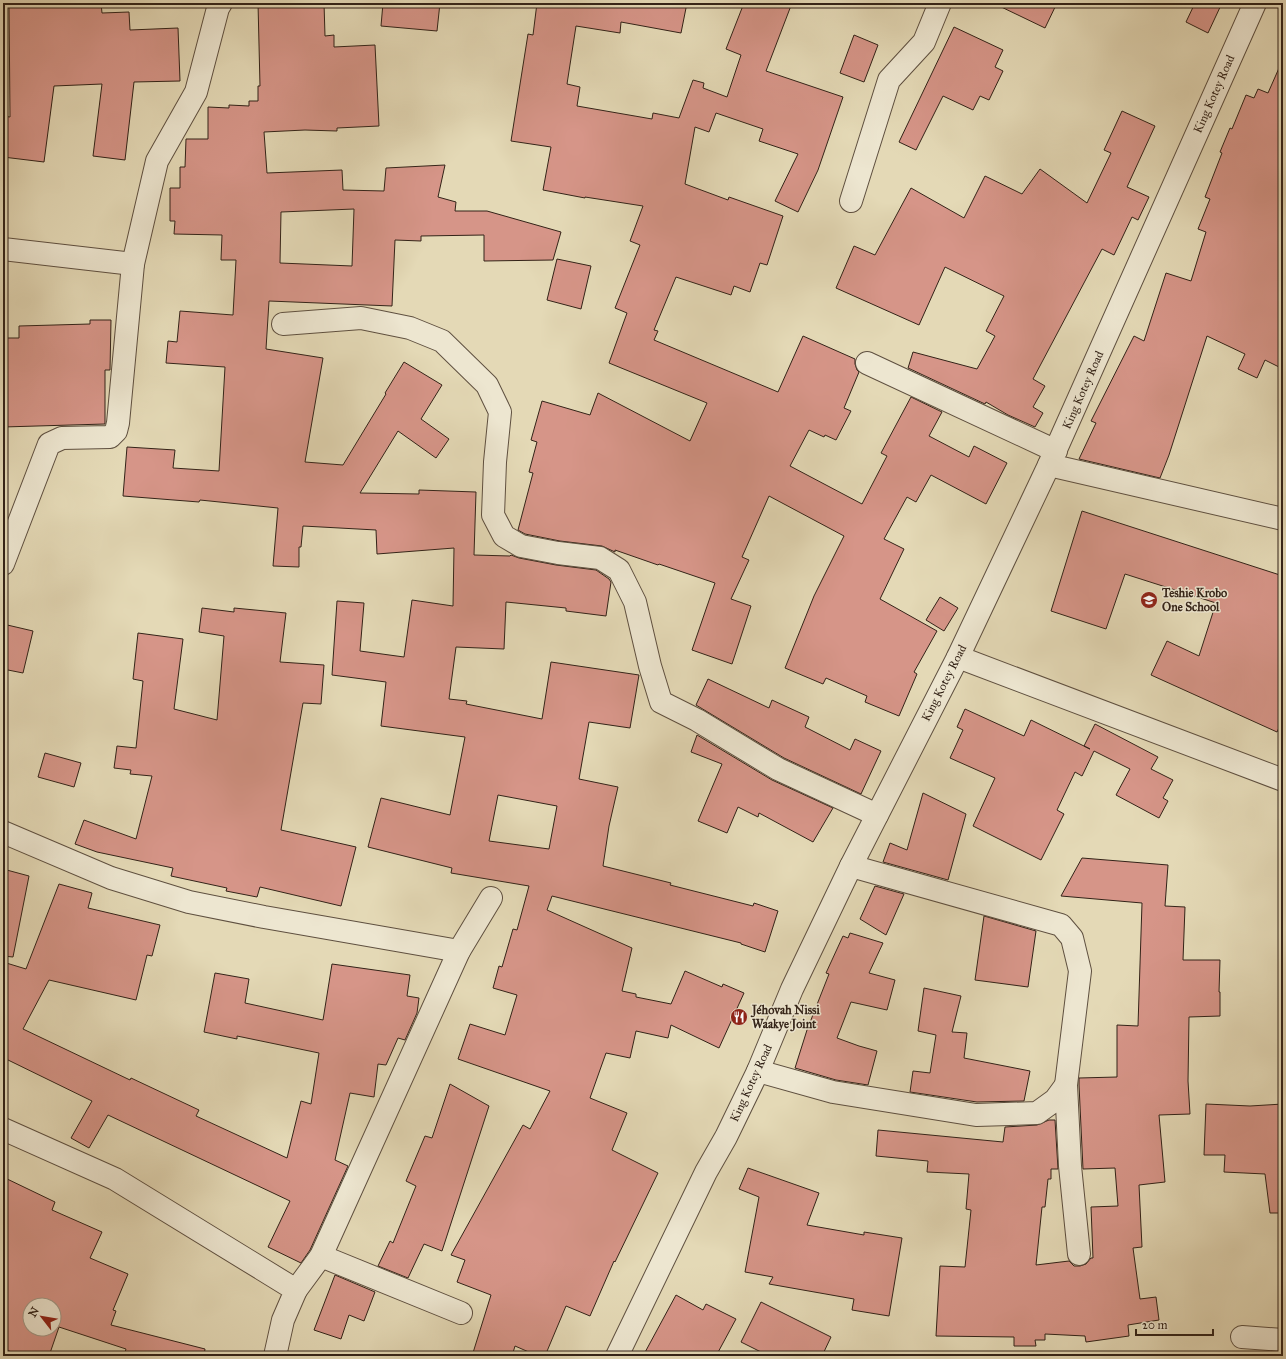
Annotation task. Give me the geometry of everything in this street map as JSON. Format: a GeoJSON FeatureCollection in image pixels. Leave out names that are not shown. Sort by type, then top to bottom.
{"type":"FeatureCollection","features":[{"type":"Feature","properties":{"kind":"street"},"geometry":{"type":"LineString","coordinates":[[3,564],[49,444],[62,438],[110,437],[116,431],[133,264],[157,161],[196,92],[218,8],[221,3]]}},
{"type":"Feature","properties":{"kind":"street"},"geometry":{"type":"LineString","coordinates":[[851,201],[888,80],[924,42],[940,3]]}},
{"type":"Feature","properties":{"kind":"street","name":"King Kotey Road"},"geometry":{"type":"LineString","coordinates":[[617,1356],[706,1172],[726,1137],[758,1071],[792,989],[851,866],[958,657],[1052,458],[1255,3]]}},
{"type":"Feature","properties":{"kind":"street"},"geometry":{"type":"LineString","coordinates":[[3,249],[133,264]]}},
{"type":"Feature","properties":{"kind":"street"},"geometry":{"type":"LineString","coordinates":[[283,324],[361,318],[410,328],[442,341],[487,385],[500,412],[495,462],[493,515],[504,536],[521,546],[558,553],[600,558],[619,570],[635,602],[650,666],[661,702],[697,720],[778,769],[877,815]]}},
{"type":"Feature","properties":{"kind":"street"},"geometry":{"type":"LineString","coordinates":[[867,363],[1052,458],[1283,519]]}},
{"type":"Feature","properties":{"kind":"street"},"geometry":{"type":"LineString","coordinates":[[958,657],[1283,780]]}},
{"type":"Feature","properties":{"kind":"street"},"geometry":{"type":"LineString","coordinates":[[3,832],[111,878],[189,902],[264,917],[459,951]]}},
{"type":"Feature","properties":{"kind":"street"},"geometry":{"type":"LineString","coordinates":[[851,866],[1061,925],[1072,938],[1080,971],[1066,1084],[1070,1166],[1079,1254]]}},
{"type":"Feature","properties":{"kind":"street"},"geometry":{"type":"LineString","coordinates":[[276,1356],[283,1320],[296,1290],[321,1256],[459,951],[491,898]]}},
{"type":"Feature","properties":{"kind":"street"},"geometry":{"type":"LineString","coordinates":[[758,1071],[833,1092],[976,1115],[1038,1113],[1055,1100],[1066,1084]]}},
{"type":"Feature","properties":{"kind":"street"},"geometry":{"type":"LineString","coordinates":[[3,1129],[115,1179],[296,1290]]}},
{"type":"Feature","properties":{"kind":"street"},"geometry":{"type":"LineString","coordinates":[[321,1256],[461,1313]]}},
{"type":"Feature","properties":{"kind":"street"},"geometry":{"type":"LineString","coordinates":[[1242,1337],[1283,1340]]}},
{"type":"Feature","properties":{"kind":"building"},"geometry":{"type":"Polygon","coordinates":[[[9,3],[101,3],[102,13],[129,12],[130,30],[178,28],[180,81],[134,82],[125,160],[93,156],[102,84],[54,86],[44,162],[3,157],[3,116],[10,117],[9,3]]]}},
{"type":"Feature","properties":{"kind":"building"},"geometry":{"type":"Polygon","coordinates":[[[258,3],[324,3],[325,36],[334,35],[334,47],[375,45],[379,126],[337,128],[337,131],[305,130],[264,132],[267,173],[342,170],[343,190],[384,191],[386,168],[445,165],[438,197],[456,202],[455,211],[487,211],[561,232],[553,260],[484,261],[484,235],[421,236],[421,241],[395,240],[392,306],[269,301],[266,349],[323,358],[305,462],[343,465],[404,362],[442,385],[421,419],[449,439],[436,458],[398,431],[360,493],[419,494],[419,490],[476,492],[474,555],[511,555],[556,565],[596,570],[611,582],[606,616],[566,611],[566,608],[506,602],[504,649],[456,647],[449,699],[467,701],[466,704],[542,719],[551,662],[639,675],[630,728],[589,722],[579,779],[618,787],[609,826],[603,866],[753,906],[754,903],[778,911],[765,952],[741,943],[552,896],[547,910],[632,948],[622,991],[636,994],[636,997],[671,1004],[685,971],[722,987],[723,984],[744,993],[719,1048],[671,1025],[668,1038],[636,1031],[630,1058],[606,1053],[590,1098],[627,1113],[612,1150],[658,1173],[615,1262],[614,1261],[590,1316],[566,1306],[545,1356],[538,1356],[515,1346],[512,1356],[472,1356],[491,1295],[457,1282],[465,1260],[451,1255],[523,1125],[530,1129],[550,1091],[458,1059],[470,1024],[505,1035],[517,995],[493,988],[499,966],[502,967],[513,929],[517,930],[529,886],[451,873],[452,868],[368,847],[381,798],[450,815],[465,737],[381,726],[386,682],[332,675],[337,601],[364,603],[360,651],[404,657],[412,600],[453,606],[454,548],[377,554],[376,530],[303,526],[301,547],[299,547],[299,567],[273,566],[278,508],[200,500],[199,502],[123,496],[127,447],[175,450],[173,468],[219,471],[225,367],[166,363],[168,341],[177,342],[180,311],[233,315],[236,260],[221,260],[222,235],[174,234],[175,221],[170,221],[170,188],[180,188],[180,167],[185,167],[186,139],[208,139],[208,107],[229,108],[229,105],[249,106],[249,101],[258,101],[258,86],[260,86],[258,3]],[[354,209],[281,212],[280,263],[352,266],[354,209]],[[498,795],[489,841],[549,849],[557,806],[498,795]]]}},
{"type":"Feature","properties":{"kind":"building"},"geometry":{"type":"Polygon","coordinates":[[[383,3],[440,3],[437,31],[381,26],[383,3]]]}},
{"type":"Feature","properties":{"kind":"building"},"geometry":{"type":"Polygon","coordinates":[[[537,3],[687,3],[681,33],[621,22],[620,33],[576,26],[567,84],[580,87],[577,106],[652,119],[653,113],[679,118],[693,80],[704,83],[703,88],[727,97],[741,55],[726,49],[744,3],[792,3],[766,71],[843,97],[818,170],[798,212],[775,201],[798,154],[759,141],[763,129],[716,113],[709,132],[695,127],[685,184],[728,200],[729,197],[783,216],[767,265],[760,263],[750,292],[734,286],[731,295],[676,277],[654,330],[658,331],[654,340],[778,392],[803,336],[855,359],[855,364],[859,372],[844,408],[851,411],[836,440],[825,435],[824,437],[809,430],[790,466],[862,504],[887,456],[881,453],[911,397],[942,412],[929,436],[969,457],[974,446],[1007,463],[986,504],[931,475],[916,502],[907,497],[884,539],[904,549],[880,599],[937,631],[914,672],[917,674],[899,716],[865,702],[867,696],[826,678],[823,684],[785,668],[814,596],[844,536],[769,496],[742,557],[749,560],[731,599],[751,606],[732,664],[692,650],[715,583],[615,550],[615,552],[602,546],[560,541],[525,534],[518,530],[533,473],[529,472],[537,442],[531,440],[542,401],[590,415],[598,393],[690,441],[707,403],[609,363],[627,313],[615,308],[640,245],[630,241],[643,206],[585,198],[543,190],[551,147],[511,141],[528,34],[533,35],[537,3]]]}},
{"type":"Feature","properties":{"kind":"building"},"geometry":{"type":"Polygon","coordinates":[[[993,3],[1057,3],[1045,28],[993,3]]]}},
{"type":"Feature","properties":{"kind":"building"},"geometry":{"type":"Polygon","coordinates":[[[1195,3],[1222,3],[1208,33],[1186,22],[1195,3]]]}},
{"type":"Feature","properties":{"kind":"building"},"geometry":{"type":"Polygon","coordinates":[[[954,27],[1003,50],[995,67],[1003,71],[989,100],[980,96],[973,110],[943,96],[916,150],[899,142],[954,27]]]}},
{"type":"Feature","properties":{"kind":"building"},"geometry":{"type":"Polygon","coordinates":[[[854,35],[878,45],[864,82],[840,73],[854,35]]]}},
{"type":"Feature","properties":{"kind":"building"},"geometry":{"type":"Polygon","coordinates":[[[1283,59],[1283,369],[1265,360],[1257,378],[1238,369],[1245,354],[1207,336],[1169,455],[1160,478],[1079,459],[1096,423],[1091,421],[1134,336],[1144,341],[1166,273],[1191,281],[1206,232],[1198,229],[1210,199],[1205,197],[1222,153],[1220,152],[1230,128],[1232,129],[1246,95],[1254,98],[1258,89],[1268,93],[1283,59]]]}},
{"type":"Feature","properties":{"kind":"building"},"geometry":{"type":"Polygon","coordinates":[[[1122,111],[1155,126],[1127,187],[1149,197],[1138,220],[1132,217],[1114,255],[1102,249],[1033,379],[1045,386],[1033,407],[1043,413],[1035,427],[1008,415],[986,402],[985,404],[908,368],[913,352],[977,369],[995,336],[986,331],[1004,296],[945,267],[919,325],[836,288],[854,246],[875,255],[911,188],[964,218],[985,176],[1022,194],[1040,169],[1087,203],[1111,153],[1104,150],[1122,111]]]}},
{"type":"Feature","properties":{"kind":"building"},"geometry":{"type":"Polygon","coordinates":[[[557,259],[591,266],[581,309],[547,300],[557,259]]]}},
{"type":"Feature","properties":{"kind":"building"},"geometry":{"type":"Polygon","coordinates":[[[90,320],[111,320],[110,370],[105,370],[105,424],[3,427],[3,338],[19,338],[19,326],[90,324],[90,320]]]}},
{"type":"Feature","properties":{"kind":"building"},"geometry":{"type":"Polygon","coordinates":[[[1082,511],[1283,576],[1283,719],[1277,732],[1151,675],[1167,641],[1199,656],[1216,603],[1125,574],[1106,629],[1051,611],[1082,511]]]}},
{"type":"Feature","properties":{"kind":"building"},"geometry":{"type":"Polygon","coordinates":[[[940,597],[958,608],[944,631],[926,620],[940,597]]]}},
{"type":"Feature","properties":{"kind":"building"},"geometry":{"type":"Polygon","coordinates":[[[202,608],[234,612],[234,608],[286,613],[280,662],[324,665],[321,704],[303,703],[281,830],[356,847],[341,906],[260,887],[257,897],[226,891],[227,888],[171,876],[173,868],[97,852],[75,844],[84,820],[136,839],[152,776],[130,774],[131,770],[114,768],[117,746],[136,748],[143,681],[133,679],[138,633],[183,639],[174,709],[217,720],[224,636],[199,632],[202,608]]]}},
{"type":"Feature","properties":{"kind":"building"},"geometry":{"type":"Polygon","coordinates":[[[3,624],[33,631],[23,673],[3,669],[3,624]]]}},
{"type":"Feature","properties":{"kind":"building"},"geometry":{"type":"Polygon","coordinates":[[[708,679],[769,708],[772,700],[809,717],[805,727],[850,750],[855,739],[881,751],[861,794],[784,758],[696,705],[708,679]]]}},
{"type":"Feature","properties":{"kind":"building"},"geometry":{"type":"Polygon","coordinates":[[[965,709],[1024,736],[1031,720],[1090,749],[1084,746],[1095,724],[1158,757],[1151,769],[1173,780],[1163,798],[1168,801],[1159,818],[1116,795],[1130,769],[1094,751],[1082,776],[1075,772],[1057,810],[1064,814],[1041,860],[973,826],[995,778],[950,758],[963,730],[957,727],[965,709]]]}},
{"type":"Feature","properties":{"kind":"building"},"geometry":{"type":"Polygon","coordinates":[[[697,735],[772,780],[833,808],[813,842],[759,813],[758,817],[738,807],[727,833],[698,821],[722,764],[691,752],[697,735]]]}},
{"type":"Feature","properties":{"kind":"building"},"geometry":{"type":"Polygon","coordinates":[[[45,753],[81,763],[74,787],[38,777],[45,753]]]}},
{"type":"Feature","properties":{"kind":"building"},"geometry":{"type":"Polygon","coordinates":[[[923,793],[966,814],[948,880],[883,862],[890,843],[907,850],[923,793]]]}},
{"type":"Feature","properties":{"kind":"building"},"geometry":{"type":"Polygon","coordinates":[[[1082,858],[1168,865],[1165,906],[1185,907],[1183,960],[1220,960],[1220,1016],[1189,1017],[1188,1081],[1190,1114],[1159,1115],[1165,1182],[1139,1185],[1142,1247],[1133,1248],[1140,1299],[1156,1297],[1159,1320],[1128,1325],[1129,1336],[1086,1342],[1085,1336],[1045,1334],[1045,1340],[1035,1340],[1036,1346],[1014,1346],[1014,1337],[936,1336],[940,1266],[965,1267],[971,1210],[966,1209],[969,1174],[927,1172],[928,1161],[876,1156],[878,1130],[1003,1142],[1005,1127],[1037,1125],[1049,1120],[1055,1120],[1058,1169],[1051,1169],[1051,1179],[1048,1179],[1045,1207],[1042,1207],[1036,1265],[1069,1261],[1074,1266],[1086,1264],[1091,1258],[1093,1258],[1091,1207],[1118,1206],[1115,1168],[1083,1169],[1079,1078],[1117,1077],[1117,1025],[1138,1026],[1142,903],[1061,896],[1082,858]]]}},
{"type":"Feature","properties":{"kind":"building"},"geometry":{"type":"Polygon","coordinates":[[[3,869],[29,876],[13,957],[3,956],[3,869]]]}},
{"type":"Feature","properties":{"kind":"building"},"geometry":{"type":"Polygon","coordinates":[[[59,884],[92,893],[88,908],[160,925],[152,956],[147,955],[136,1000],[49,980],[23,1029],[130,1080],[131,1078],[199,1110],[196,1116],[287,1158],[301,1101],[311,1104],[319,1053],[237,1036],[237,1039],[204,1032],[215,973],[249,979],[245,1003],[323,1020],[332,964],[410,975],[407,996],[419,998],[417,1013],[405,1040],[398,1038],[386,1065],[378,1064],[374,1097],[350,1093],[335,1160],[348,1166],[310,1250],[301,1263],[268,1247],[290,1201],[108,1115],[89,1148],[71,1138],[92,1101],[6,1059],[3,1065],[3,962],[26,969],[59,884]]]}},
{"type":"Feature","properties":{"kind":"building"},"geometry":{"type":"Polygon","coordinates":[[[875,886],[904,894],[886,935],[860,919],[875,886]]]}},
{"type":"Feature","properties":{"kind":"building"},"geometry":{"type":"Polygon","coordinates":[[[984,916],[1036,931],[1028,987],[975,980],[984,916]]]}},
{"type":"Feature","properties":{"kind":"building"},"geometry":{"type":"Polygon","coordinates":[[[850,933],[883,943],[869,973],[895,980],[887,1010],[851,1002],[837,1038],[877,1051],[868,1085],[836,1080],[795,1068],[807,1030],[829,974],[826,973],[843,936],[848,938],[850,933]]]}},
{"type":"Feature","properties":{"kind":"building"},"geometry":{"type":"Polygon","coordinates":[[[924,988],[961,996],[952,1032],[967,1033],[964,1058],[1030,1071],[1024,1101],[977,1102],[910,1092],[913,1071],[930,1073],[936,1035],[918,1031],[924,988]]]}},
{"type":"Feature","properties":{"kind":"building"},"geometry":{"type":"Polygon","coordinates":[[[450,1084],[489,1106],[442,1251],[424,1244],[408,1278],[378,1266],[390,1241],[393,1243],[416,1186],[406,1181],[425,1136],[432,1138],[450,1084]]]}},
{"type":"Feature","properties":{"kind":"building"},"geometry":{"type":"Polygon","coordinates":[[[1206,1104],[1250,1106],[1283,1104],[1283,1213],[1270,1213],[1265,1174],[1224,1172],[1225,1155],[1204,1155],[1206,1104]]]}},
{"type":"Feature","properties":{"kind":"building"},"geometry":{"type":"Polygon","coordinates":[[[748,1168],[819,1193],[807,1225],[864,1235],[864,1232],[902,1238],[889,1316],[852,1310],[854,1299],[769,1284],[773,1277],[745,1272],[759,1197],[739,1189],[748,1168]]]}},
{"type":"Feature","properties":{"kind":"building"},"geometry":{"type":"Polygon","coordinates":[[[3,1177],[55,1202],[52,1210],[102,1232],[90,1258],[128,1274],[113,1310],[116,1311],[111,1325],[205,1349],[204,1356],[124,1356],[126,1349],[62,1328],[62,1297],[22,1297],[22,1337],[56,1337],[49,1356],[24,1356],[3,1349],[3,1177]]]}},
{"type":"Feature","properties":{"kind":"building"},"geometry":{"type":"Polygon","coordinates":[[[335,1275],[375,1292],[364,1321],[349,1315],[341,1339],[314,1330],[335,1275]]]}},
{"type":"Feature","properties":{"kind":"building"},"geometry":{"type":"Polygon","coordinates":[[[676,1295],[703,1310],[706,1304],[736,1319],[716,1356],[643,1356],[676,1295]]]}},
{"type":"Feature","properties":{"kind":"building"},"geometry":{"type":"Polygon","coordinates":[[[761,1302],[831,1337],[822,1356],[769,1356],[741,1342],[761,1302]]]}},
{"type":"Feature","properties":{"kind":"place","name":"Teshie Krobo One School"},"geometry":{"type":"Point","coordinates":[1149,600]}},
{"type":"Feature","properties":{"kind":"place","name":"Jéhovah Nissi Waakye Joint"},"geometry":{"type":"Point","coordinates":[739,1017]}}]}
